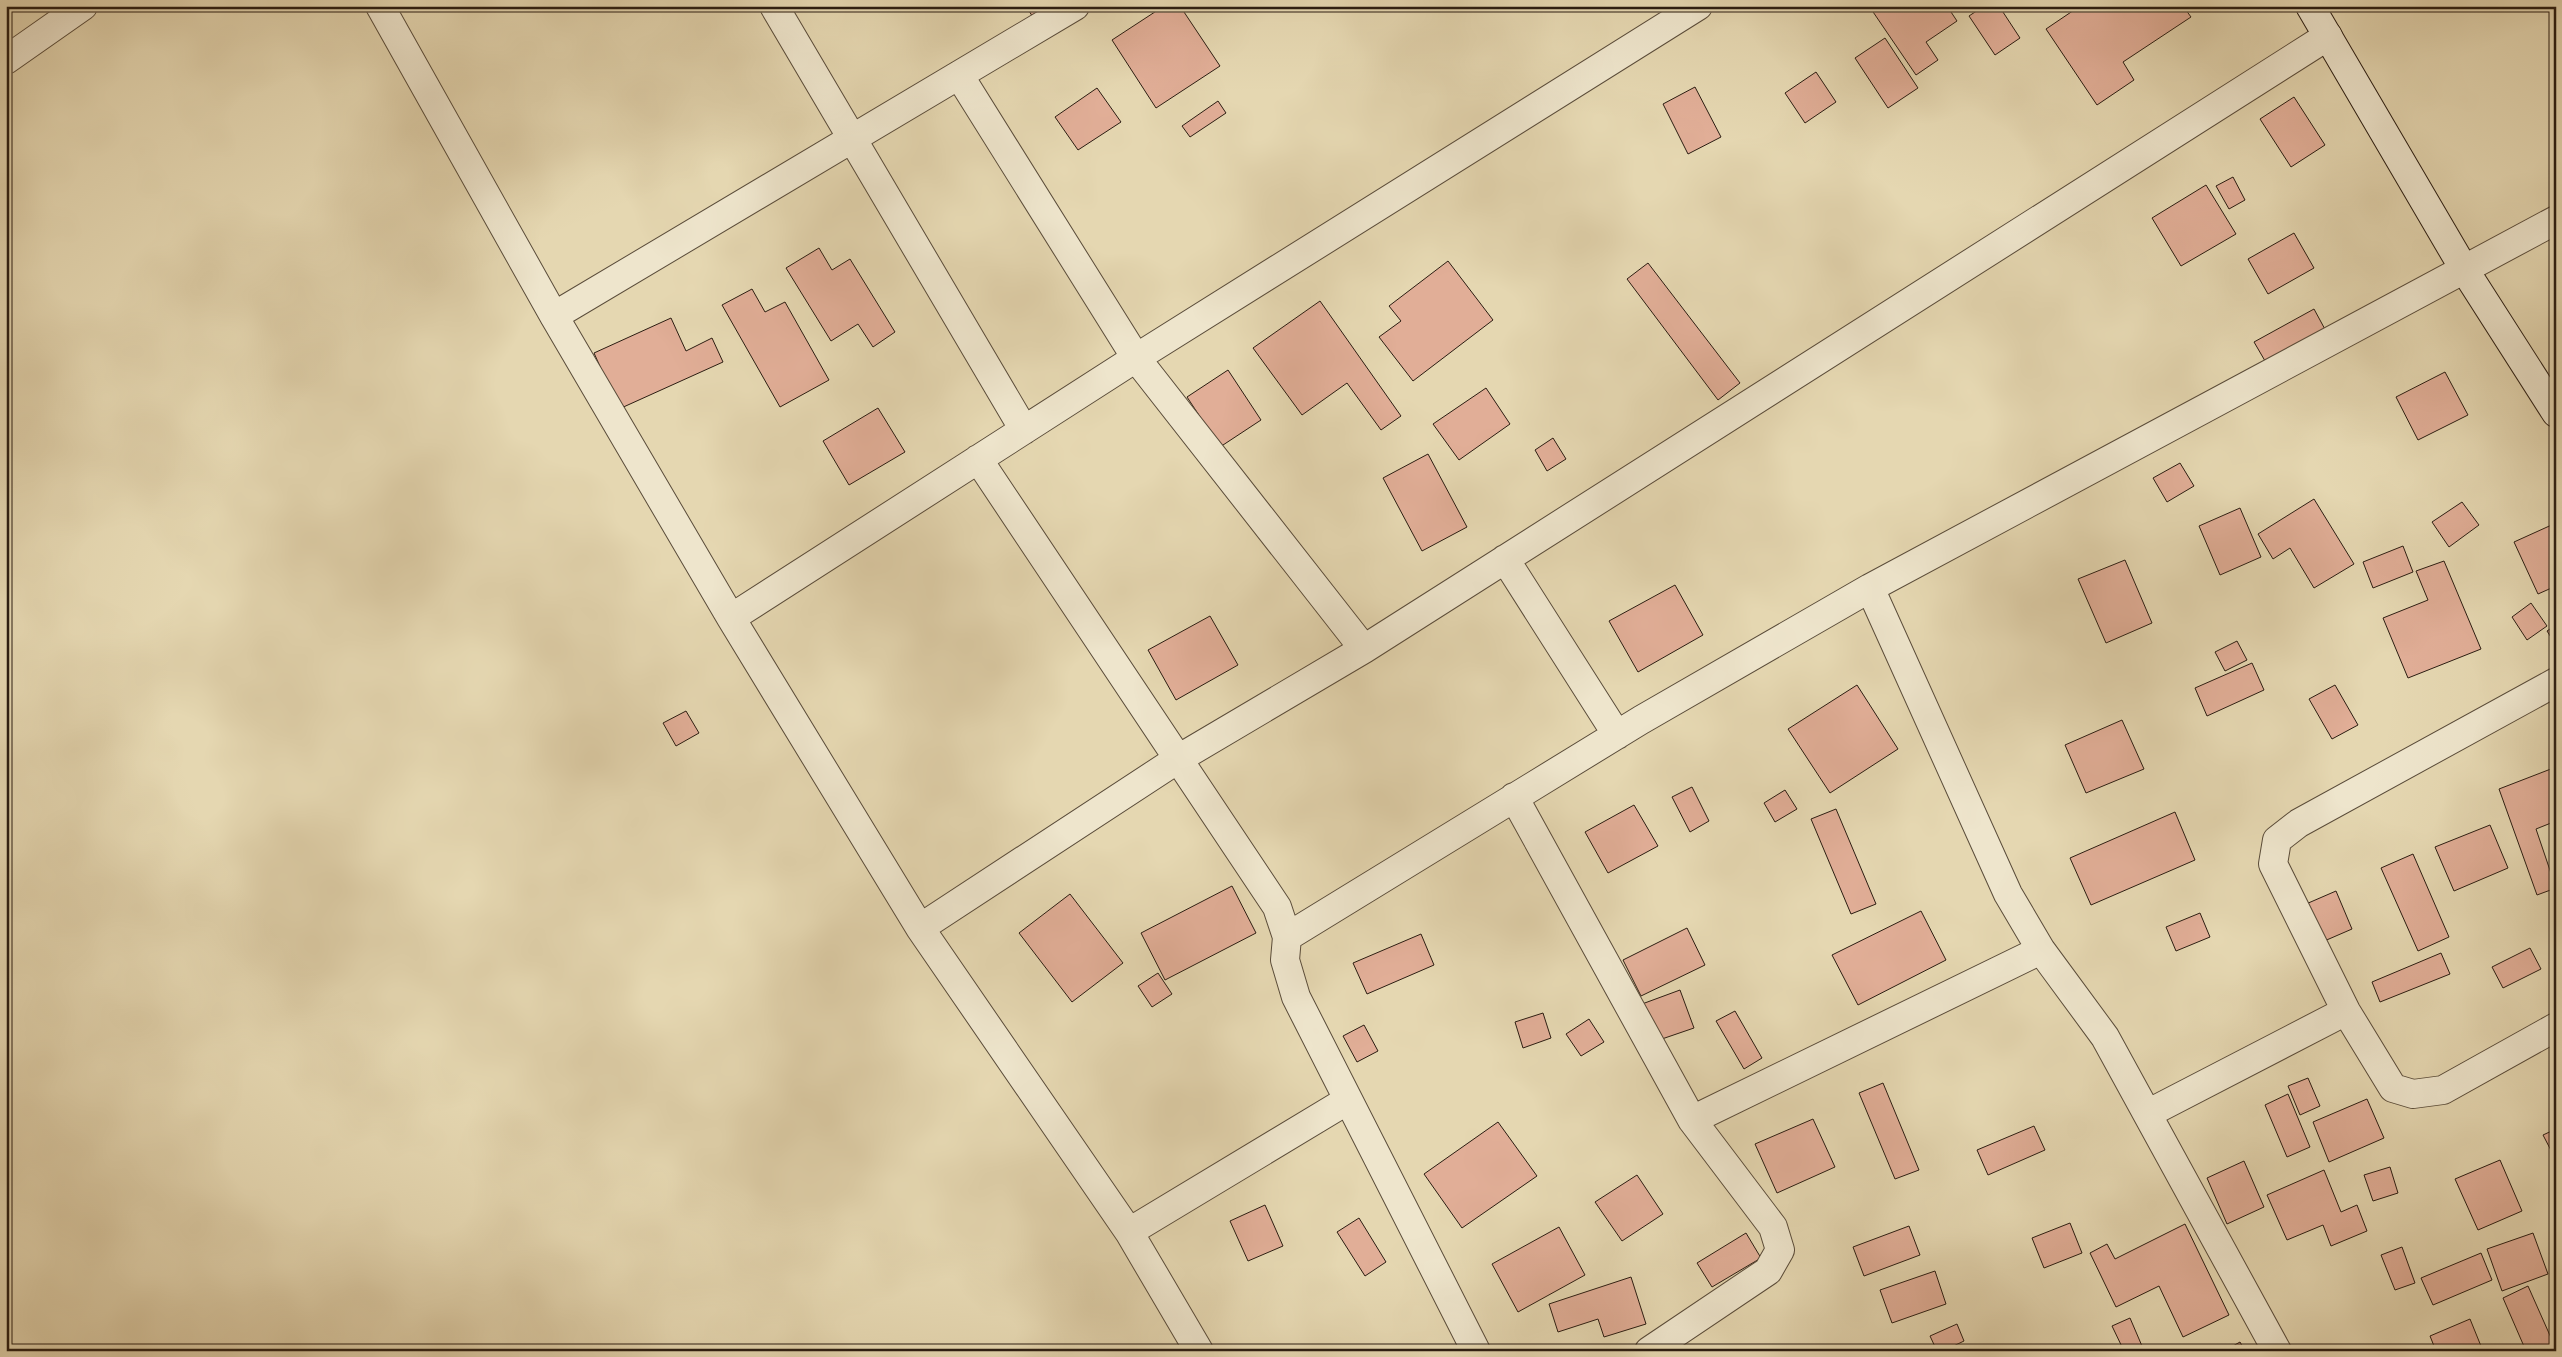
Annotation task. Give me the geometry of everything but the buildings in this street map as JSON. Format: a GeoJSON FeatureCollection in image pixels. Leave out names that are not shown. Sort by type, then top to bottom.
{"type":"FeatureCollection","features":[{"type":"Feature","properties":{"kind":"street"},"geometry":{"type":"LineString","coordinates":[[6,60],[83,6]]}},
{"type":"Feature","properties":{"kind":"street"},"geometry":{"type":"LineString","coordinates":[[380,6],[554,316],[731,618],[920,928],[1129,1232],[1199,1351]]}},
{"type":"Feature","properties":{"kind":"street"},"geometry":{"type":"LineString","coordinates":[[774,6],[1024,430]]}},
{"type":"Feature","properties":{"kind":"street"},"geometry":{"type":"LineString","coordinates":[[554,316],[1075,6]]}},
{"type":"Feature","properties":{"kind":"street"},"geometry":{"type":"LineString","coordinates":[[731,618],[1136,358],[1698,6]]}},
{"type":"Feature","properties":{"kind":"street"},"geometry":{"type":"LineString","coordinates":[[2310,6],[2464,269],[2556,413]]}},
{"type":"Feature","properties":{"kind":"street"},"geometry":{"type":"LineString","coordinates":[[920,928],[1178,758],[1364,649],[2328,36]]}},
{"type":"Feature","properties":{"kind":"street"},"geometry":{"type":"LineString","coordinates":[[959,75],[1136,358],[1364,649]]}},
{"type":"Feature","properties":{"kind":"street"},"geometry":{"type":"LineString","coordinates":[[1287,937],[1617,735],[1870,588],[2556,220]]}},
{"type":"Feature","properties":{"kind":"street"},"geometry":{"type":"LineString","coordinates":[[978,459],[1277,906],[1287,937],[1285,960],[1296,998],[1476,1351]]}},
{"type":"Feature","properties":{"kind":"street"},"geometry":{"type":"LineString","coordinates":[[1505,560],[1617,735]]}},
{"type":"Feature","properties":{"kind":"street"},"geometry":{"type":"LineString","coordinates":[[1870,588],[2008,894],[2041,950],[2105,1037],[2277,1351]]}},
{"type":"Feature","properties":{"kind":"street"},"geometry":{"type":"LineString","coordinates":[[2556,682],[2299,823],[2277,840],[2273,864],[2346,1011],[2393,1088],[2412,1094],[2444,1090],[2556,1027]]}},
{"type":"Feature","properties":{"kind":"street"},"geometry":{"type":"LineString","coordinates":[[1514,797],[1692,1120],[1773,1228],[1780,1250],[1768,1271],[1649,1351]]}},
{"type":"Feature","properties":{"kind":"street"},"geometry":{"type":"LineString","coordinates":[[1692,1120],[2041,950]]}},
{"type":"Feature","properties":{"kind":"street"},"geometry":{"type":"LineString","coordinates":[[2148,1113],[2346,1011]]}},
{"type":"Feature","properties":{"kind":"street"},"geometry":{"type":"LineString","coordinates":[[1129,1232],[1348,1100]]}}]}
